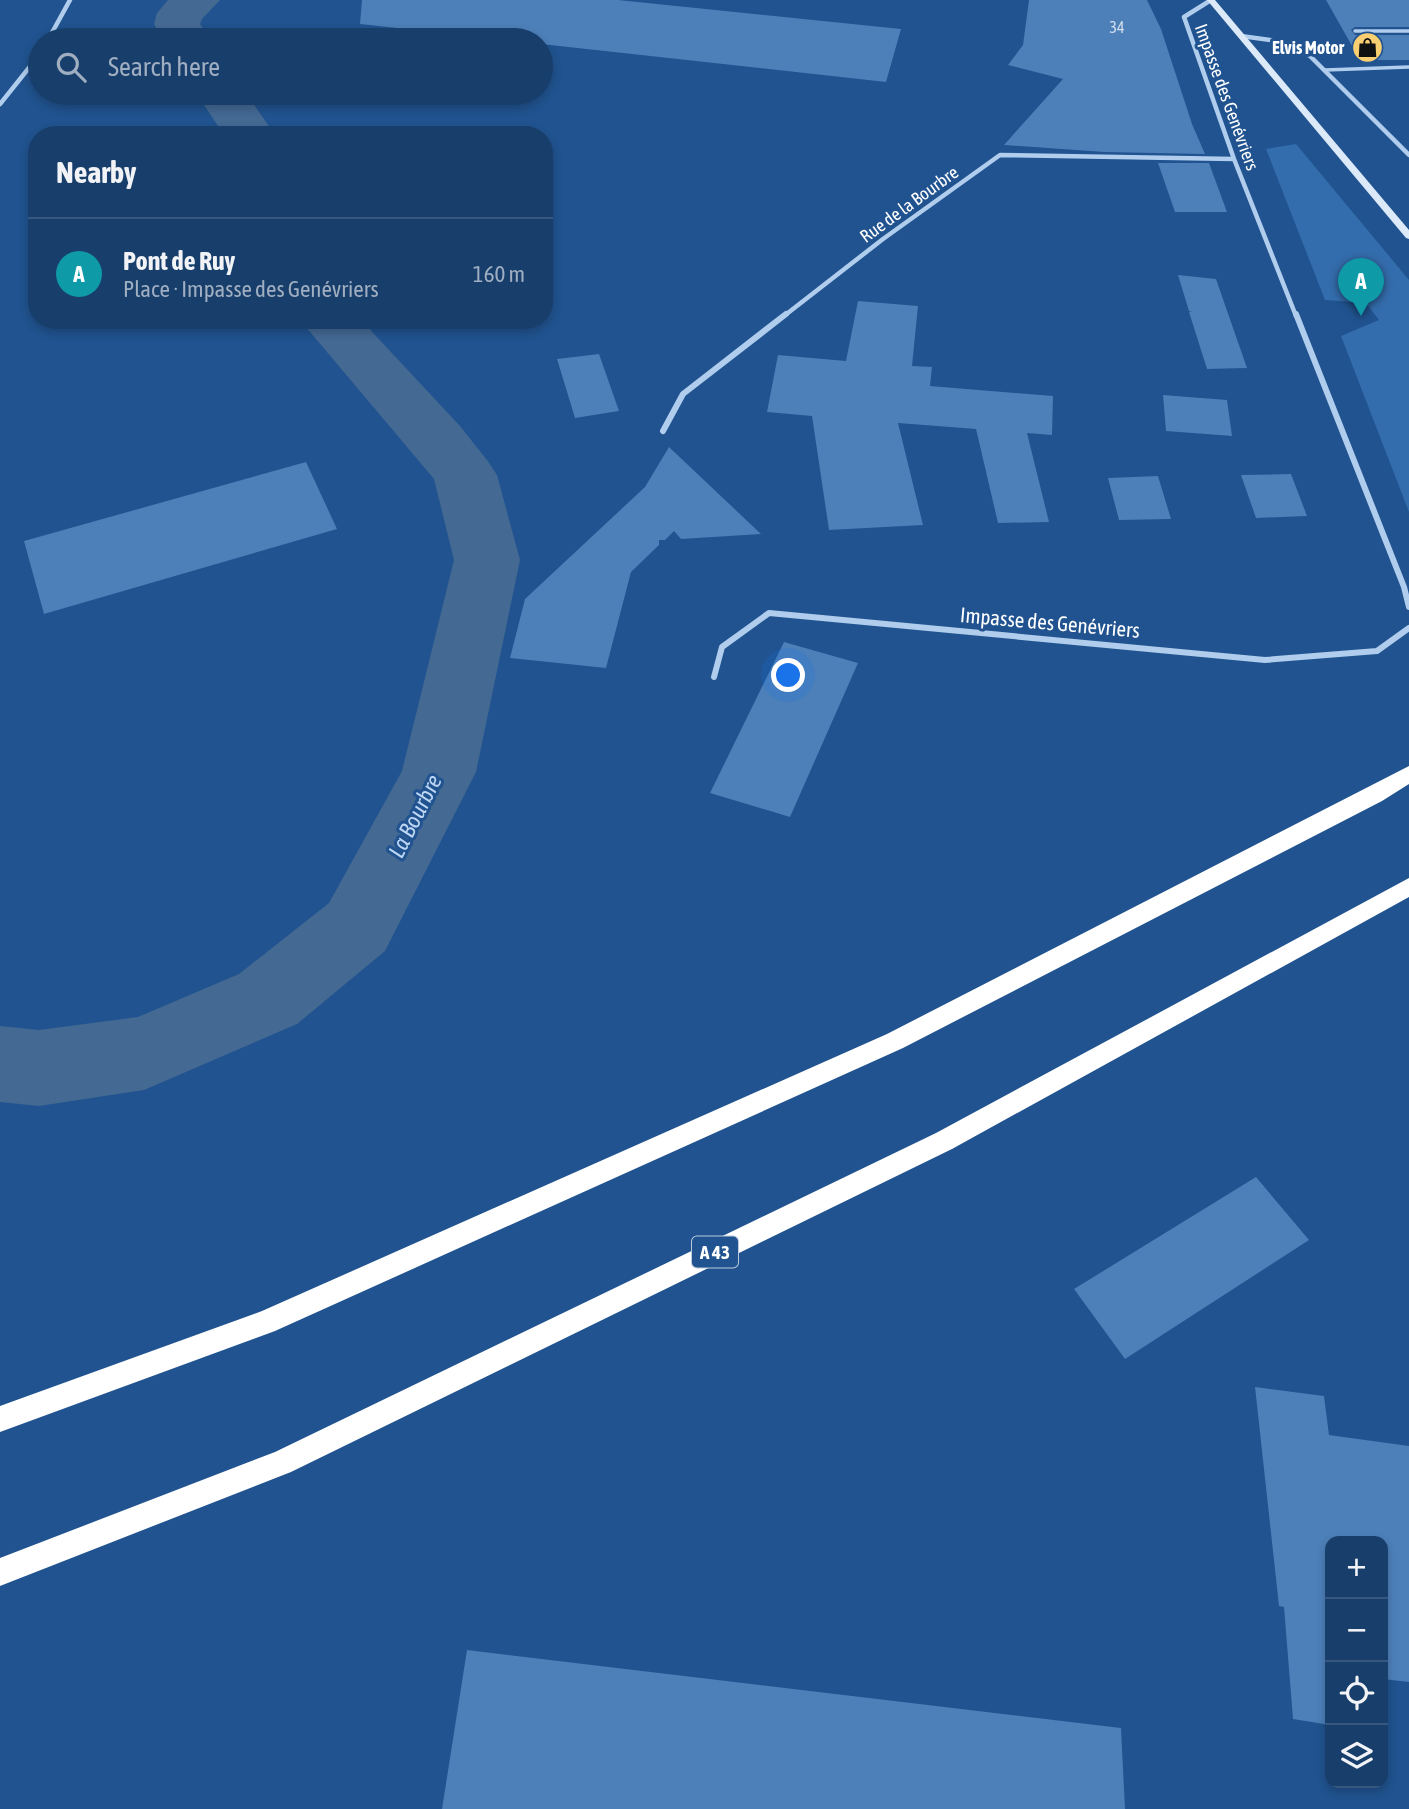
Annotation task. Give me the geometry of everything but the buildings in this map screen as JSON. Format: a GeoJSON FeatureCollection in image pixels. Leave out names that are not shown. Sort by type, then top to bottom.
{"type":"FeatureCollection","features":[{"type":"Feature","properties":{"kind":"highway"},"geometry":{"type":"LineString","coordinates":[[0,1419],[265,1322],[895,1041],[1375,795],[1409,774]]}},
{"type":"Feature","properties":{"kind":"highway","name":"A 43"},"geometry":{"type":"LineString","coordinates":[[0,1572],[282,1463],[919,1153],[1409,887]]}},
{"type":"Feature","properties":{"kind":"main road"},"geometry":{"type":"LineString","coordinates":[[1211,0],[1409,236]]}},
{"type":"Feature","properties":{"kind":"street"},"geometry":{"type":"LineString","coordinates":[[55,28],[70,0]]}},
{"type":"Feature","properties":{"kind":"street","name":"Impasse des Genévriers"},"geometry":{"type":"LineString","coordinates":[[1211,0],[1184,17],[1234,159],[1404,587],[1409,607]]}},
{"type":"Feature","properties":{"kind":"street"},"geometry":{"type":"LineString","coordinates":[[1241,36],[1270,37],[1294,45],[1310,56],[1409,155]]}},
{"type":"Feature","properties":{"kind":"street"},"geometry":{"type":"LineString","coordinates":[[0,104],[28,69]]}},
{"type":"Feature","properties":{"kind":"street","name":"Rue de la Bourbre"},"geometry":{"type":"LineString","coordinates":[[663,431],[683,394],[883,239],[1000,155],[1234,159]]}},
{"type":"Feature","properties":{"kind":"street","name":"Impasse des Genévriers"},"geometry":{"type":"LineString","coordinates":[[714,677],[722,647],[769,613],[1265,660],[1377,651],[1409,628]]}},
{"type":"Feature","properties":{"kind":"lane"},"geometry":{"type":"LineString","coordinates":[[1355,31],[1409,31]]}},
{"type":"Feature","properties":{"kind":"lane"},"geometry":{"type":"LineString","coordinates":[[1325,70],[1409,67]]}},
{"type":"Feature","properties":{"kind":"shaded area"},"geometry":{"type":"Polygon","coordinates":[[[1296,144],[1409,280],[1409,512],[1341,336],[1379,320],[1366,303],[1325,300],[1266,149],[1296,144]]]}},
{"type":"Feature","properties":{"kind":"waterway","name":"La Bourbre"},"geometry":{"type":"LineString","coordinates":[[179,28],[177,24],[180,13],[197,0]]}},
{"type":"Feature","properties":{"kind":"waterway","name":"La Bourbre"},"geometry":{"type":"LineString","coordinates":[[229,105],[244,126]]}},
{"type":"Feature","properties":{"kind":"waterway","name":"La Bourbre"},"geometry":{"type":"LineString","coordinates":[[0,1064],[39,1068],[144,1053],[268,999],[357,927],[439,772],[487,560],[465,475],[438,440],[337,329]]}},
{"type":"Feature","properties":{"kind":"place","name":"Elvis Motor"},"geometry":{"type":"Point","coordinates":[1367,47]}},
{"type":"Feature","properties":{"kind":"place","name":"Pont de Ruy"},"geometry":{"type":"Point","coordinates":[1361,316]}}]}
